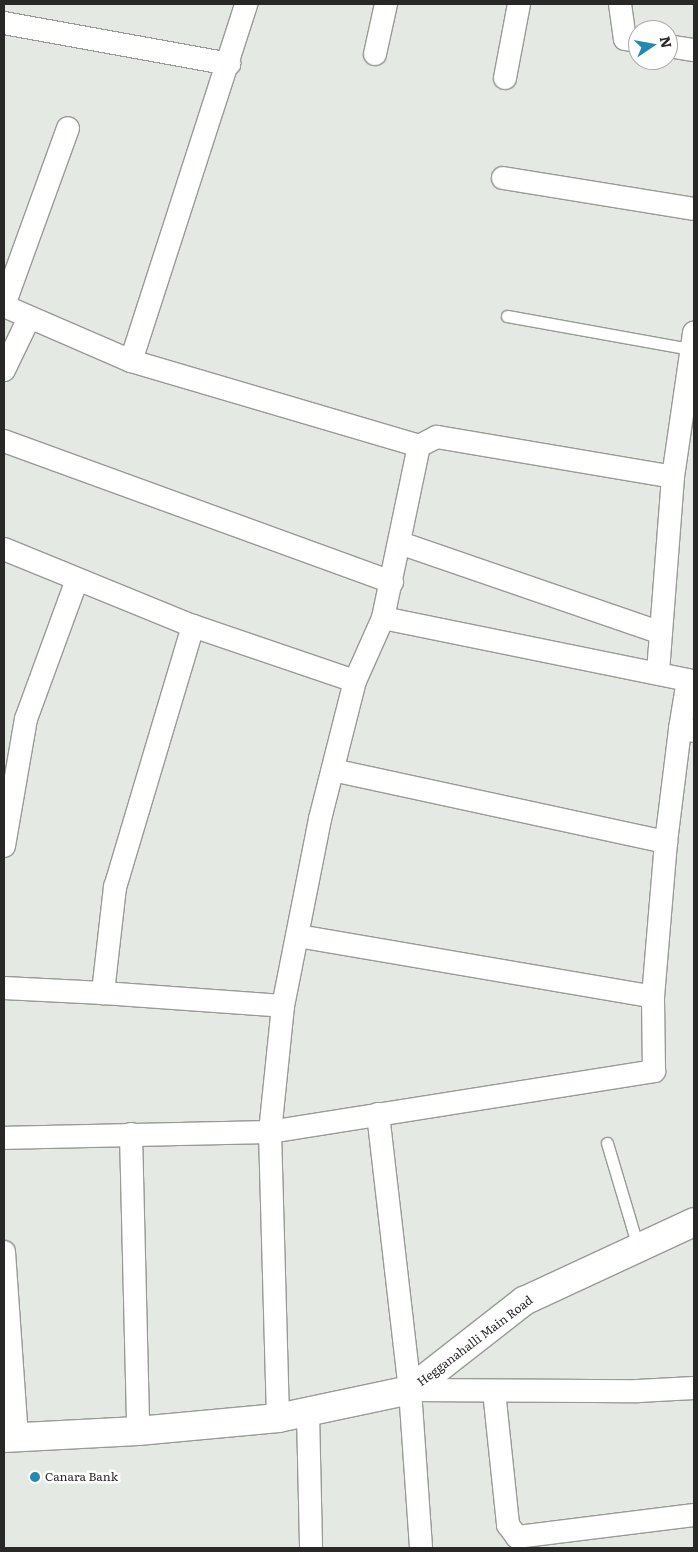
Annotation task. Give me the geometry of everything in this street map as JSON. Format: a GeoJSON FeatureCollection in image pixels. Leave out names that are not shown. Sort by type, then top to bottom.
{"type":"FeatureCollection","features":[{"type":"Feature","properties":{"kind":"main road","name":"Hegganahalli Main Road"},"geometry":{"type":"LineString","coordinates":[[10,1438],[138,1431],[278,1418],[410,1390],[524,1301],[694,1222]]}},
{"type":"Feature","properties":{"kind":"street"},"geometry":{"type":"LineString","coordinates":[[131,362],[229,64],[246,4]]}},
{"type":"Feature","properties":{"kind":"street"},"geometry":{"type":"LineString","coordinates":[[376,54],[386,4]]}},
{"type":"Feature","properties":{"kind":"street"},"geometry":{"type":"LineString","coordinates":[[506,78],[519,4]]}},
{"type":"Feature","properties":{"kind":"street"},"geometry":{"type":"LineString","coordinates":[[620,4],[625,39],[628,39]]}},
{"type":"Feature","properties":{"kind":"street"},"geometry":{"type":"LineString","coordinates":[[4,23],[229,64]]}},
{"type":"Feature","properties":{"kind":"street"},"geometry":{"type":"LineString","coordinates":[[678,48],[694,50]]}},
{"type":"Feature","properties":{"kind":"street"},"geometry":{"type":"LineString","coordinates":[[68,128],[4,306],[131,362],[419,446],[437,437],[673,478]]}},
{"type":"Feature","properties":{"kind":"street"},"geometry":{"type":"LineString","coordinates":[[503,178],[694,209]]}},
{"type":"Feature","properties":{"kind":"street"},"geometry":{"type":"LineString","coordinates":[[4,370],[29,318]]}},
{"type":"Feature","properties":{"kind":"street"},"geometry":{"type":"LineString","coordinates":[[658,672],[673,478],[693,341]]}},
{"type":"Feature","properties":{"kind":"street"},"geometry":{"type":"LineString","coordinates":[[4,441],[392,582]]}},
{"type":"Feature","properties":{"kind":"street"},"geometry":{"type":"LineString","coordinates":[[278,1418],[270,1132],[283,1006],[333,770],[355,681],[383,618],[419,446]]}},
{"type":"Feature","properties":{"kind":"street"},"geometry":{"type":"LineString","coordinates":[[400,544],[661,633]]}},
{"type":"Feature","properties":{"kind":"street"},"geometry":{"type":"LineString","coordinates":[[4,549],[193,626],[355,681]]}},
{"type":"Feature","properties":{"kind":"street"},"geometry":{"type":"LineString","coordinates":[[4,846],[26,719],[77,580]]}},
{"type":"Feature","properties":{"kind":"street"},"geometry":{"type":"LineString","coordinates":[[4,1138],[270,1132],[654,1071],[653,997],[666,842],[687,730],[688,680],[658,672],[383,618]]}},
{"type":"Feature","properties":{"kind":"street"},"geometry":{"type":"LineString","coordinates":[[103,993],[115,887],[193,626]]}},
{"type":"Feature","properties":{"kind":"street"},"geometry":{"type":"LineString","coordinates":[[333,770],[666,842]]}},
{"type":"Feature","properties":{"kind":"street"},"geometry":{"type":"LineString","coordinates":[[298,936],[653,997]]}},
{"type":"Feature","properties":{"kind":"street"},"geometry":{"type":"LineString","coordinates":[[4,988],[283,1006]]}},
{"type":"Feature","properties":{"kind":"street"},"geometry":{"type":"LineString","coordinates":[[378,1114],[410,1390],[421,1548]]}},
{"type":"Feature","properties":{"kind":"street"},"geometry":{"type":"LineString","coordinates":[[131,1134],[138,1431]]}},
{"type":"Feature","properties":{"kind":"street"},"geometry":{"type":"LineString","coordinates":[[4,1252],[10,1438]]}},
{"type":"Feature","properties":{"kind":"street"},"geometry":{"type":"LineString","coordinates":[[410,1390],[494,1391],[694,1388]]}},
{"type":"Feature","properties":{"kind":"street"},"geometry":{"type":"LineString","coordinates":[[494,1391],[508,1525],[517,1537],[694,1515]]}},
{"type":"Feature","properties":{"kind":"street"},"geometry":{"type":"LineString","coordinates":[[308,1413],[311,1548]]}},
{"type":"Feature","properties":{"kind":"lane"},"geometry":{"type":"LineString","coordinates":[[507,316],[693,341]]}},
{"type":"Feature","properties":{"kind":"lane"},"geometry":{"type":"LineString","coordinates":[[607,1143],[638,1247]]}},
{"type":"Feature","properties":{"kind":"place","name":"Canara Bank"},"geometry":{"type":"Point","coordinates":[35,1477]}}]}
